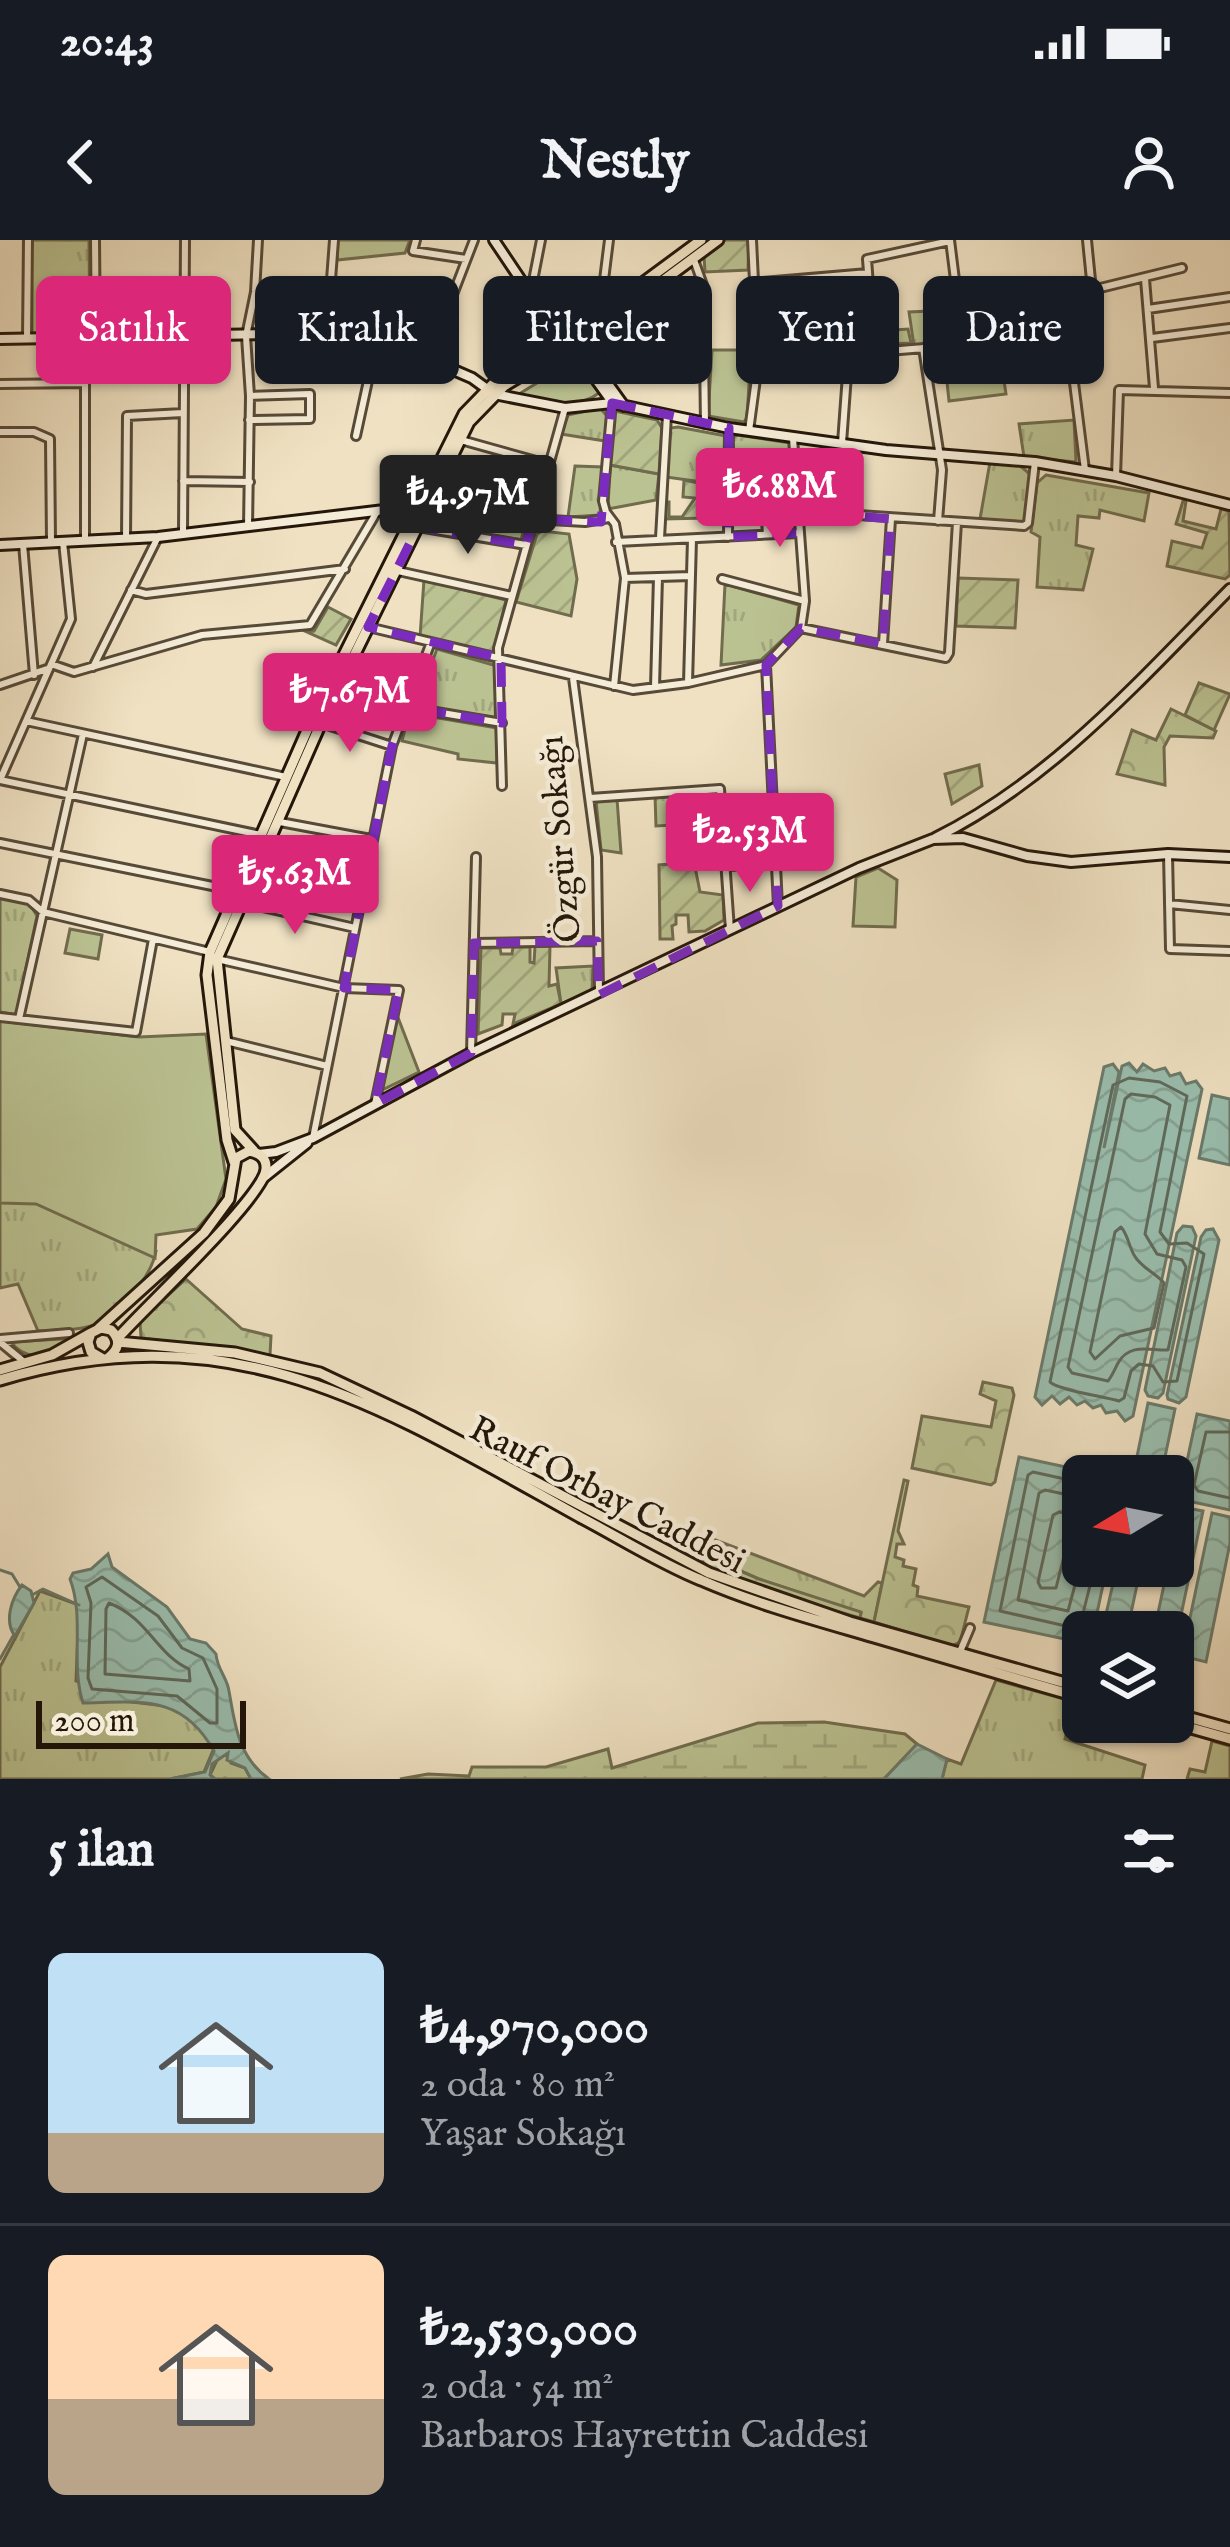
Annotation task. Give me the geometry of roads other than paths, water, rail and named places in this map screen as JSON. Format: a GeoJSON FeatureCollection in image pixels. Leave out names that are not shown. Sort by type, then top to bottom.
{"type":"FeatureCollection","features":[{"type":"Feature","properties":{"kind":"main road"},"geometry":{"type":"LineString","coordinates":[[653,276],[701,240]]}},
{"type":"Feature","properties":{"kind":"main road"},"geometry":{"type":"LineString","coordinates":[[671,276],[718,240]]}},
{"type":"Feature","properties":{"kind":"main road"},"geometry":{"type":"LineString","coordinates":[[95,1331],[88,1347],[105,1359],[135,1316],[202,1252],[260,1180],[266,1162],[235,1130],[213,956],[244,903],[321,723],[418,527],[464,414],[503,384]]}},
{"type":"Feature","properties":{"kind":"main road"},"geometry":{"type":"LineString","coordinates":[[260,1180],[244,1183],[227,1140],[207,975],[237,891],[336,670],[491,391]]}},
{"type":"Feature","properties":{"kind":"main road"},"geometry":{"type":"LineString","coordinates":[[0,1370],[60,1352],[95,1331],[205,1233],[229,1199],[239,1154],[257,1153]]}},
{"type":"Feature","properties":{"kind":"main road"},"geometry":{"type":"LineString","coordinates":[[135,1316],[131,1331],[140,1344]]}},
{"type":"Feature","properties":{"kind":"main road","name":"Rauf Orbay Caddesi"},"geometry":{"type":"LineString","coordinates":[[95,1331],[111,1330],[118,1340],[140,1344],[235,1353],[332,1378],[709,1574],[1062,1691]]}},
{"type":"Feature","properties":{"kind":"main road","name":"Rauf Orbay Caddesi"},"geometry":{"type":"LineString","coordinates":[[0,1380],[56,1365],[105,1359],[213,1359],[313,1381],[394,1417],[688,1575],[784,1610],[1062,1683]]}},
{"type":"Feature","properties":{"kind":"main road"},"geometry":{"type":"LineString","coordinates":[[1194,1719],[1230,1729]]}},
{"type":"Feature","properties":{"kind":"main road"},"geometry":{"type":"LineString","coordinates":[[1194,1728],[1230,1738]]}},
{"type":"Feature","properties":{"kind":"street"},"geometry":{"type":"LineString","coordinates":[[27,339],[28,240]]}},
{"type":"Feature","properties":{"kind":"street"},"geometry":{"type":"LineString","coordinates":[[95,240],[95,276]]}},
{"type":"Feature","properties":{"kind":"street"},"geometry":{"type":"LineString","coordinates":[[184,276],[185,240]]}},
{"type":"Feature","properties":{"kind":"street"},"geometry":{"type":"LineString","coordinates":[[248,527],[246,336],[258,240]]}},
{"type":"Feature","properties":{"kind":"street"},"geometry":{"type":"LineString","coordinates":[[331,276],[333,240]]}},
{"type":"Feature","properties":{"kind":"street"},"geometry":{"type":"LineString","coordinates":[[416,240],[413,251],[466,260]]}},
{"type":"Feature","properties":{"kind":"street"},"geometry":{"type":"LineString","coordinates":[[459,278],[474,240]]}},
{"type":"Feature","properties":{"kind":"street"},"geometry":{"type":"LineString","coordinates":[[494,240],[518,276]]}},
{"type":"Feature","properties":{"kind":"street"},"geometry":{"type":"LineString","coordinates":[[534,276],[541,240]]}},
{"type":"Feature","properties":{"kind":"street"},"geometry":{"type":"LineString","coordinates":[[605,276],[609,240]]}},
{"type":"Feature","properties":{"kind":"street"},"geometry":{"type":"LineString","coordinates":[[752,240],[752,276]]}},
{"type":"Feature","properties":{"kind":"street"},"geometry":{"type":"LineString","coordinates":[[892,240],[894,251]]}},
{"type":"Feature","properties":{"kind":"street"},"geometry":{"type":"LineString","coordinates":[[868,276],[867,259],[950,240],[954,276]]}},
{"type":"Feature","properties":{"kind":"street"},"geometry":{"type":"LineString","coordinates":[[1087,240],[1091,276]]}},
{"type":"Feature","properties":{"kind":"street"},"geometry":{"type":"LineString","coordinates":[[694,260],[703,285],[705,424]]}},
{"type":"Feature","properties":{"kind":"street"},"geometry":{"type":"LineString","coordinates":[[1104,287],[1182,268]]}},
{"type":"Feature","properties":{"kind":"street"},"geometry":{"type":"LineString","coordinates":[[833,276],[868,273]]}},
{"type":"Feature","properties":{"kind":"street"},"geometry":{"type":"LineString","coordinates":[[1145,278],[1154,388]]}},
{"type":"Feature","properties":{"kind":"street"},"geometry":{"type":"LineString","coordinates":[[1148,309],[1230,297]]}},
{"type":"Feature","properties":{"kind":"street"},"geometry":{"type":"LineString","coordinates":[[1152,338],[1230,328]]}},
{"type":"Feature","properties":{"kind":"street"},"geometry":{"type":"LineString","coordinates":[[231,336],[255,336]]}},
{"type":"Feature","properties":{"kind":"street"},"geometry":{"type":"LineString","coordinates":[[0,339],[36,339]]}},
{"type":"Feature","properties":{"kind":"street"},"geometry":{"type":"LineString","coordinates":[[899,349],[922,348],[942,470],[938,521]]}},
{"type":"Feature","properties":{"kind":"street"},"geometry":{"type":"LineString","coordinates":[[459,375],[491,391],[565,408],[612,403],[748,431],[1035,462],[1116,476],[1230,505]]}},
{"type":"Feature","properties":{"kind":"street"},"geometry":{"type":"LineString","coordinates":[[0,384],[85,383],[85,541]]}},
{"type":"Feature","properties":{"kind":"street"},"geometry":{"type":"LineString","coordinates":[[183,384],[184,534]]}},
{"type":"Feature","properties":{"kind":"street"},"geometry":{"type":"LineString","coordinates":[[356,436],[367,384]]}},
{"type":"Feature","properties":{"kind":"street"},"geometry":{"type":"LineString","coordinates":[[598,384],[612,403],[603,501],[615,524],[626,578],[614,686]]}},
{"type":"Feature","properties":{"kind":"street"},"geometry":{"type":"LineString","coordinates":[[608,384],[624,406]]}},
{"type":"Feature","properties":{"kind":"street"},"geometry":{"type":"LineString","coordinates":[[748,431],[755,384]]}},
{"type":"Feature","properties":{"kind":"street"},"geometry":{"type":"LineString","coordinates":[[842,443],[848,384]]}},
{"type":"Feature","properties":{"kind":"street"},"geometry":{"type":"LineString","coordinates":[[1074,384],[1084,470]]}},
{"type":"Feature","properties":{"kind":"street"},"geometry":{"type":"LineString","coordinates":[[1116,476],[1118,390],[1230,393]]}},
{"type":"Feature","properties":{"kind":"street"},"geometry":{"type":"LineString","coordinates":[[249,420],[310,419],[310,394],[250,396]]}},
{"type":"Feature","properties":{"kind":"street"},"geometry":{"type":"LineString","coordinates":[[502,786],[499,658],[565,408]]}},
{"type":"Feature","properties":{"kind":"street"},"geometry":{"type":"LineString","coordinates":[[126,538],[127,416],[183,413]]}},
{"type":"Feature","properties":{"kind":"street"},"geometry":{"type":"LineString","coordinates":[[660,538],[667,416]]}},
{"type":"Feature","properties":{"kind":"street"},"geometry":{"type":"LineString","coordinates":[[728,537],[729,428]]}},
{"type":"Feature","properties":{"kind":"street"},"geometry":{"type":"LineString","coordinates":[[0,432],[34,432],[50,439],[51,542]]}},
{"type":"Feature","properties":{"kind":"street"},"geometry":{"type":"LineString","coordinates":[[368,627],[633,689],[766,665],[801,628],[805,602],[793,436]]}},
{"type":"Feature","properties":{"kind":"street"},"geometry":{"type":"LineString","coordinates":[[460,440],[547,464]]}},
{"type":"Feature","properties":{"kind":"street"},"geometry":{"type":"LineString","coordinates":[[798,511],[1024,526],[1035,462]]}},
{"type":"Feature","properties":{"kind":"street"},"geometry":{"type":"LineString","coordinates":[[183,481],[250,482]]}},
{"type":"Feature","properties":{"kind":"street"},"geometry":{"type":"LineString","coordinates":[[764,492],[767,534]]}},
{"type":"Feature","properties":{"kind":"street"},"geometry":{"type":"LineString","coordinates":[[0,544],[158,537],[378,510],[421,511]]}},
{"type":"Feature","properties":{"kind":"street"},"geometry":{"type":"LineString","coordinates":[[0,685],[50,666],[74,672],[202,634],[310,625],[378,510]]}},
{"type":"Feature","properties":{"kind":"street"},"geometry":{"type":"LineString","coordinates":[[532,519],[585,522],[609,518]]}},
{"type":"Feature","properties":{"kind":"street"},"geometry":{"type":"LineString","coordinates":[[883,644],[891,519]]}},
{"type":"Feature","properties":{"kind":"street"},"geometry":{"type":"LineString","coordinates":[[801,628],[946,658],[958,522]]}},
{"type":"Feature","properties":{"kind":"street"},"geometry":{"type":"LineString","coordinates":[[418,527],[526,545]]}},
{"type":"Feature","properties":{"kind":"street"},"geometry":{"type":"LineString","coordinates":[[616,542],[800,533]]}},
{"type":"Feature","properties":{"kind":"street"},"geometry":{"type":"LineString","coordinates":[[93,667],[158,537]]}},
{"type":"Feature","properties":{"kind":"street"},"geometry":{"type":"LineString","coordinates":[[688,682],[692,538]]}},
{"type":"Feature","properties":{"kind":"street"},"geometry":{"type":"LineString","coordinates":[[63,542],[70,619],[0,780],[262,835]]}},
{"type":"Feature","properties":{"kind":"street"},"geometry":{"type":"LineString","coordinates":[[23,544],[34,675]]}},
{"type":"Feature","properties":{"kind":"street"},"geometry":{"type":"LineString","coordinates":[[131,590],[146,594],[344,568]]}},
{"type":"Feature","properties":{"kind":"street"},"geometry":{"type":"LineString","coordinates":[[396,571],[512,596]]}},
{"type":"Feature","properties":{"kind":"street"},"geometry":{"type":"LineString","coordinates":[[626,578],[691,576]]}},
{"type":"Feature","properties":{"kind":"street"},"geometry":{"type":"LineString","coordinates":[[655,687],[658,577]]}},
{"type":"Feature","properties":{"kind":"street"},"geometry":{"type":"LineString","coordinates":[[722,578],[805,602]]}},
{"type":"Feature","properties":{"kind":"street"},"geometry":{"type":"LineString","coordinates":[[257,1153],[275,1152],[313,1138],[471,1054],[778,906],[961,825],[1050,765],[1230,589]]}},
{"type":"Feature","properties":{"kind":"street"},"geometry":{"type":"LineString","coordinates":[[260,1180],[313,1138],[392,746],[430,642]]}},
{"type":"Feature","properties":{"kind":"street"},"geometry":{"type":"LineString","coordinates":[[766,665],[778,906]]}},
{"type":"Feature","properties":{"kind":"street","name":"Özgür Sokağı"},"geometry":{"type":"LineString","coordinates":[[573,678],[597,857],[599,995]]}},
{"type":"Feature","properties":{"kind":"street"},"geometry":{"type":"LineString","coordinates":[[406,707],[502,723]]}},
{"type":"Feature","properties":{"kind":"street"},"geometry":{"type":"LineString","coordinates":[[26,721],[288,777]]}},
{"type":"Feature","properties":{"kind":"street"},"geometry":{"type":"LineString","coordinates":[[321,723],[392,746]]}},
{"type":"Feature","properties":{"kind":"street"},"geometry":{"type":"LineString","coordinates":[[19,1019],[82,734]]}},
{"type":"Feature","properties":{"kind":"street"},"geometry":{"type":"LineString","coordinates":[[590,798],[720,789],[730,930]]}},
{"type":"Feature","properties":{"kind":"street"},"geometry":{"type":"LineString","coordinates":[[280,822],[371,839]]}},
{"type":"Feature","properties":{"kind":"street"},"geometry":{"type":"LineString","coordinates":[[933,839],[963,838],[1027,856],[1071,862],[1168,854],[1230,857]]}},
{"type":"Feature","properties":{"kind":"street"},"geometry":{"type":"LineString","coordinates":[[0,843],[237,891]]}},
{"type":"Feature","properties":{"kind":"street"},"geometry":{"type":"LineString","coordinates":[[1168,854],[1170,949],[1230,951]]}},
{"type":"Feature","properties":{"kind":"street"},"geometry":{"type":"LineString","coordinates":[[471,1054],[476,857]]}},
{"type":"Feature","properties":{"kind":"street"},"geometry":{"type":"LineString","coordinates":[[0,894],[29,900],[43,912],[344,988],[399,990],[375,1104]]}},
{"type":"Feature","properties":{"kind":"street"},"geometry":{"type":"LineString","coordinates":[[244,903],[355,928]]}},
{"type":"Feature","properties":{"kind":"street"},"geometry":{"type":"LineString","coordinates":[[1169,904],[1230,910]]}},
{"type":"Feature","properties":{"kind":"street"},"geometry":{"type":"LineString","coordinates":[[0,1017],[136,1032],[153,939]]}},
{"type":"Feature","properties":{"kind":"street"},"geometry":{"type":"LineString","coordinates":[[474,943],[597,941]]}},
{"type":"Feature","properties":{"kind":"street"},"geometry":{"type":"LineString","coordinates":[[223,1040],[327,1066]]}},
{"type":"Feature","properties":{"kind":"street"},"geometry":{"type":"LineString","coordinates":[[0,1340],[69,1333]]}},
{"type":"Feature","properties":{"kind":"street"},"geometry":{"type":"LineString","coordinates":[[0,1340],[26,1364]]}},
{"type":"Feature","properties":{"kind":"street"},"geometry":{"type":"LineString","coordinates":[[958,1658],[970,1628]]}},
{"type":"Feature","properties":{"kind":"water"},"geometry":{"type":"Polygon","coordinates":[[[1129,1063],[1137,1072],[1143,1064],[1154,1071],[1165,1068],[1170,1076],[1180,1073],[1186,1084],[1196,1081],[1202,1089],[1133,1416],[1125,1421],[1117,1411],[1106,1413],[1101,1405],[1093,1408],[1085,1401],[1077,1405],[1069,1397],[1060,1404],[1052,1396],[1042,1405],[1035,1397],[1104,1067],[1113,1064],[1119,1072],[1104,1148],[1122,1066],[1129,1063]]]}},
{"type":"Feature","properties":{"kind":"water"},"geometry":{"type":"Polygon","coordinates":[[[1212,1095],[1230,1099],[1230,1165],[1199,1158],[1212,1095]]]}},
{"type":"Feature","properties":{"kind":"water"},"geometry":{"type":"Polygon","coordinates":[[[1183,1226],[1192,1227],[1196,1236],[1163,1393],[1158,1398],[1145,1390],[1177,1233],[1183,1226]]]}},
{"type":"Feature","properties":{"kind":"water"},"geometry":{"type":"Polygon","coordinates":[[[1213,1229],[1219,1240],[1186,1397],[1179,1403],[1167,1395],[1201,1237],[1213,1229]]]}},
{"type":"Feature","properties":{"kind":"water"},"geometry":{"type":"Polygon","coordinates":[[[1148,1403],[1175,1409],[1165,1455],[1137,1455],[1148,1403]]]}},
{"type":"Feature","properties":{"kind":"water"},"geometry":{"type":"Polygon","coordinates":[[[1197,1414],[1230,1421],[1230,1510],[1194,1502],[1194,1455],[1188,1455],[1197,1414]]]}},
{"type":"Feature","properties":{"kind":"water"},"geometry":{"type":"Polygon","coordinates":[[[1019,1457],[1062,1466],[1062,1587],[1103,1587],[1097,1611],[1062,1611],[1062,1639],[984,1622],[1019,1457]]]}},
{"type":"Feature","properties":{"kind":"water"},"geometry":{"type":"Polygon","coordinates":[[[1194,1509],[1203,1511],[1194,1554],[1194,1509]]]}},
{"type":"Feature","properties":{"kind":"water"},"geometry":{"type":"Polygon","coordinates":[[[1212,1513],[1230,1517],[1230,1543],[1206,1662],[1194,1659],[1191,1611],[1212,1513]]]}},
{"type":"Feature","properties":{"kind":"water"},"geometry":{"type":"Polygon","coordinates":[[[108,1554],[112,1567],[167,1607],[190,1639],[206,1643],[216,1654],[240,1740],[251,1761],[269,1779],[251,1779],[245,1768],[227,1760],[228,1753],[212,1764],[210,1775],[215,1779],[170,1779],[205,1772],[214,1751],[188,1719],[159,1705],[83,1703],[77,1609],[70,1579],[108,1554]]]}},
{"type":"Feature","properties":{"kind":"water"},"geometry":{"type":"Polygon","coordinates":[[[22,1585],[31,1591],[34,1603],[15,1636],[10,1610],[22,1585]]]}},
{"type":"Feature","properties":{"kind":"water"},"geometry":{"type":"Polygon","coordinates":[[[1112,1587],[1137,1587],[1131,1611],[1107,1611],[1112,1587]]]}},
{"type":"Feature","properties":{"kind":"water"},"geometry":{"type":"Polygon","coordinates":[[[1164,1587],[1187,1587],[1182,1611],[1158,1611],[1164,1587]]]}},
{"type":"Feature","properties":{"kind":"water"},"geometry":{"type":"Polygon","coordinates":[[[917,1744],[947,1759],[942,1779],[884,1779],[917,1744]]]}},
{"type":"Feature","properties":{"kind":"waterway"},"geometry":{"type":"LineString","coordinates":[[0,1570],[12,1574],[20,1587]]}},
{"type":"Feature","properties":{"kind":"waterway"},"geometry":{"type":"LineString","coordinates":[[32,1595],[43,1589],[79,1605]]}},
{"type":"Feature","properties":{"kind":"waterway"},"geometry":{"type":"LineString","coordinates":[[0,1659],[13,1636]]}}]}
